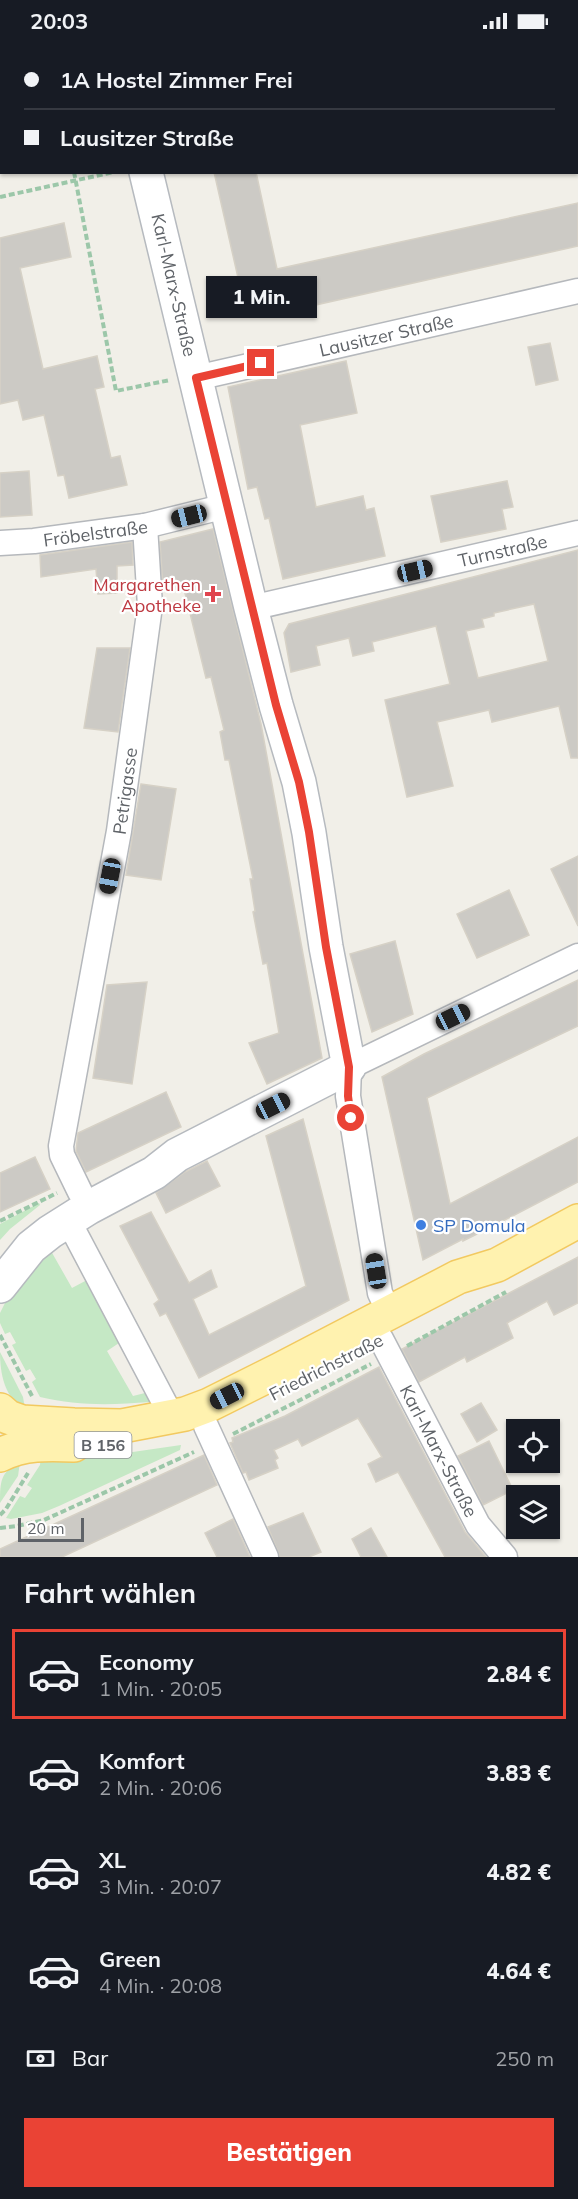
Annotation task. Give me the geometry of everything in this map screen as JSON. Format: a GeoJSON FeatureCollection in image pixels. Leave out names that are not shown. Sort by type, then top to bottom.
{"type":"FeatureCollection","features":[{"type":"Feature","properties":{"kind":"main road","name":"Karl-Marx-Straße"},"geometry":{"type":"LineString","coordinates":[[146,174],[186,378],[226,507],[276,705],[299,782],[326,947],[349,1067]]}},
{"type":"Feature","properties":{"kind":"main road"},"geometry":{"type":"LineString","coordinates":[[0,1252],[30,1221],[150,1160],[177,1155],[349,1067]]}},
{"type":"Feature","properties":{"kind":"main road"},"geometry":{"type":"LineString","coordinates":[[0,1286],[74,1198]]}},
{"type":"Feature","properties":{"kind":"main road","name":"Friedrichstraße"},"geometry":{"type":"LineString","coordinates":[[0,1455],[12,1449],[35,1444],[109,1445],[210,1435],[387,1335],[506,1276],[578,1221]]}},
{"type":"Feature","properties":{"kind":"main road","name":"Friedrichstraße"},"geometry":{"type":"LineString","coordinates":[[0,1412],[22,1422],[46,1425],[122,1426],[172,1417],[209,1405],[387,1335]]}},
{"type":"Feature","properties":{"kind":"main road"},"geometry":{"type":"LineString","coordinates":[[0,1412],[0,1443]]}},
{"type":"Feature","properties":{"kind":"street","name":"Lausitzer Straße"},"geometry":{"type":"LineString","coordinates":[[186,378],[578,291]]}},
{"type":"Feature","properties":{"kind":"street","name":"Fröbelstraße"},"geometry":{"type":"LineString","coordinates":[[0,543],[34,541],[145,526],[226,507]]}},
{"type":"Feature","properties":{"kind":"street","name":"Petrigasse"},"geometry":{"type":"LineString","coordinates":[[145,526],[150,606],[118,831],[62,1155],[74,1198],[172,1417]]}},
{"type":"Feature","properties":{"kind":"street","name":"Turnstraße"},"geometry":{"type":"LineString","coordinates":[[251,608],[578,533]]}},
{"type":"Feature","properties":{"kind":"street"},"geometry":{"type":"LineString","coordinates":[[349,1067],[578,957]]}},
{"type":"Feature","properties":{"kind":"street","name":"Karl-Marx-Straße"},"geometry":{"type":"LineString","coordinates":[[349,1067],[348,1096],[387,1335],[478,1525],[505,1557]]}},
{"type":"Feature","properties":{"kind":"street"},"geometry":{"type":"LineString","coordinates":[[210,1435],[266,1557]]}},
{"type":"Feature","properties":{"kind":"path"},"geometry":{"type":"LineString","coordinates":[[74,174],[116,391],[186,378]]}},
{"type":"Feature","properties":{"kind":"path"},"geometry":{"type":"LineString","coordinates":[[0,197],[106,174]]}},
{"type":"Feature","properties":{"kind":"path"},"geometry":{"type":"LineString","coordinates":[[0,1221],[74,1198]]}},
{"type":"Feature","properties":{"kind":"path"},"geometry":{"type":"LineString","coordinates":[[0,1528],[44,1520],[210,1435],[387,1335],[506,1276]]}},
{"type":"Feature","properties":{"kind":"green space"},"geometry":{"type":"Polygon","coordinates":[[[39,1203],[40,1205],[0,1240],[0,1224],[39,1203]]]}},
{"type":"Feature","properties":{"kind":"green space"},"geometry":{"type":"Polygon","coordinates":[[[51,1251],[72,1288],[87,1280],[119,1343],[107,1351],[133,1396],[145,1393],[150,1402],[95,1404],[40,1397],[32,1382],[36,1379],[30,1369],[26,1371],[12,1345],[16,1343],[10,1332],[5,1334],[0,1323],[0,1313],[9,1295],[28,1269],[51,1251]]]}},
{"type":"Feature","properties":{"kind":"green space"},"geometry":{"type":"Polygon","coordinates":[[[0,1352],[23,1397],[25,1409],[8,1392],[2,1376],[0,1352]]]}},
{"type":"Feature","properties":{"kind":"green space"},"geometry":{"type":"Polygon","coordinates":[[[181,1445],[180,1450],[59,1506],[42,1513],[6,1518],[20,1496],[25,1498],[32,1488],[27,1485],[40,1465],[41,1455],[112,1455],[181,1445]]]}},
{"type":"Feature","properties":{"kind":"green space"},"geometry":{"type":"Polygon","coordinates":[[[20,1462],[18,1476],[0,1503],[2,1478],[8,1470],[20,1462]]]}},
{"type":"Feature","properties":{"kind":"building"},"geometry":{"type":"Polygon","coordinates":[[[214,174],[256,174],[277,269],[578,203],[578,246],[311,306],[307,289],[244,304],[214,174]]]}},
{"type":"Feature","properties":{"kind":"building"},"geometry":{"type":"Polygon","coordinates":[[[64,223],[71,257],[20,268],[43,369],[97,356],[104,387],[95,389],[111,458],[120,456],[127,485],[69,498],[64,475],[58,476],[44,415],[23,420],[18,400],[0,404],[0,238],[64,223]]]}},
{"type":"Feature","properties":{"kind":"building"},"geometry":{"type":"Polygon","coordinates":[[[550,343],[558,380],[536,385],[528,347],[550,343]]]}},
{"type":"Feature","properties":{"kind":"building"},"geometry":{"type":"Polygon","coordinates":[[[346,361],[357,413],[300,425],[316,507],[363,496],[366,510],[374,508],[385,556],[283,579],[269,518],[265,519],[257,487],[248,489],[228,387],[346,361]]]}},
{"type":"Feature","properties":{"kind":"building"},"geometry":{"type":"Polygon","coordinates":[[[29,471],[32,515],[0,517],[0,473],[29,471]]]}},
{"type":"Feature","properties":{"kind":"building"},"geometry":{"type":"Polygon","coordinates":[[[507,481],[513,507],[502,509],[506,529],[441,542],[431,496],[507,481]]]}},
{"type":"Feature","properties":{"kind":"building"},"geometry":{"type":"Polygon","coordinates":[[[213,529],[261,724],[322,1058],[267,1084],[249,1043],[279,1033],[267,963],[263,964],[253,912],[255,911],[250,879],[253,879],[229,760],[225,760],[220,732],[224,730],[211,677],[206,678],[184,589],[163,589],[160,542],[213,529]]]}},
{"type":"Feature","properties":{"kind":"building"},"geometry":{"type":"Polygon","coordinates":[[[132,542],[133,565],[117,566],[117,593],[98,594],[96,569],[41,577],[40,555],[132,542]]]}},
{"type":"Feature","properties":{"kind":"building"},"geometry":{"type":"Polygon","coordinates":[[[578,550],[578,758],[571,758],[559,706],[492,722],[489,710],[437,722],[453,786],[407,797],[385,700],[450,684],[436,626],[372,642],[374,651],[353,656],[349,638],[316,646],[320,665],[291,672],[284,633],[289,624],[578,550]],[[534,604],[494,613],[494,616],[482,619],[484,627],[466,631],[478,678],[548,661],[534,604]]]}},
{"type":"Feature","properties":{"kind":"building"},"geometry":{"type":"Polygon","coordinates":[[[97,648],[130,648],[118,732],[84,728],[97,648]]]}},
{"type":"Feature","properties":{"kind":"building"},"geometry":{"type":"Polygon","coordinates":[[[141,784],[176,789],[161,880],[126,875],[141,784]]]}},
{"type":"Feature","properties":{"kind":"building"},"geometry":{"type":"Polygon","coordinates":[[[578,856],[578,926],[551,869],[578,856]]]}},
{"type":"Feature","properties":{"kind":"building"},"geometry":{"type":"Polygon","coordinates":[[[509,890],[529,935],[477,958],[457,914],[509,890]]]}},
{"type":"Feature","properties":{"kind":"building"},"geometry":{"type":"Polygon","coordinates":[[[395,941],[413,1014],[372,1032],[350,954],[395,941]]]}},
{"type":"Feature","properties":{"kind":"building"},"geometry":{"type":"Polygon","coordinates":[[[578,980],[578,1026],[427,1098],[450,1204],[578,1137],[578,1182],[423,1260],[382,1077],[424,1054],[578,980]]]}},
{"type":"Feature","properties":{"kind":"building"},"geometry":{"type":"Polygon","coordinates":[[[147,982],[132,1084],[93,1078],[107,985],[147,982]]]}},
{"type":"Feature","properties":{"kind":"building"},"geometry":{"type":"Polygon","coordinates":[[[166,1092],[181,1127],[86,1172],[76,1151],[78,1133],[166,1092]]]}},
{"type":"Feature","properties":{"kind":"building"},"geometry":{"type":"Polygon","coordinates":[[[303,1119],[349,1300],[199,1378],[166,1313],[160,1316],[154,1304],[159,1300],[120,1226],[151,1212],[189,1283],[211,1270],[217,1287],[193,1299],[209,1335],[306,1286],[266,1136],[303,1119]]]}},
{"type":"Feature","properties":{"kind":"building"},"geometry":{"type":"Polygon","coordinates":[[[35,1157],[50,1189],[0,1212],[0,1173],[35,1157]]]}},
{"type":"Feature","properties":{"kind":"building"},"geometry":{"type":"Polygon","coordinates":[[[207,1161],[220,1186],[166,1213],[156,1193],[185,1172],[207,1161]]]}},
{"type":"Feature","properties":{"kind":"building"},"geometry":{"type":"Polygon","coordinates":[[[578,1257],[578,1303],[554,1315],[547,1301],[507,1323],[513,1338],[467,1362],[465,1357],[419,1382],[402,1349],[578,1257]]]}},
{"type":"Feature","properties":{"kind":"building"},"geometry":{"type":"Polygon","coordinates":[[[379,1367],[465,1532],[486,1557],[445,1557],[398,1472],[376,1482],[368,1464],[382,1457],[358,1418],[302,1446],[298,1439],[274,1450],[278,1458],[275,1460],[278,1468],[249,1480],[246,1472],[243,1473],[230,1443],[233,1442],[232,1438],[285,1416],[379,1367]]]}},
{"type":"Feature","properties":{"kind":"building"},"geometry":{"type":"Polygon","coordinates":[[[481,1403],[497,1430],[477,1442],[461,1414],[481,1403]]]}},
{"type":"Feature","properties":{"kind":"building"},"geometry":{"type":"Polygon","coordinates":[[[489,1441],[511,1485],[506,1485],[506,1494],[483,1505],[458,1456],[489,1441]]]}},
{"type":"Feature","properties":{"kind":"building"},"geometry":{"type":"Polygon","coordinates":[[[204,1455],[217,1485],[62,1557],[0,1557],[0,1549],[204,1455]]]}},
{"type":"Feature","properties":{"kind":"building"},"geometry":{"type":"Polygon","coordinates":[[[303,1513],[321,1552],[309,1557],[280,1557],[268,1527],[303,1513]]]}},
{"type":"Feature","properties":{"kind":"building"},"geometry":{"type":"Polygon","coordinates":[[[233,1519],[250,1557],[217,1557],[205,1533],[233,1519]]]}},
{"type":"Feature","properties":{"kind":"building"},"geometry":{"type":"Polygon","coordinates":[[[371,1528],[387,1557],[361,1557],[352,1539],[371,1528]]]}},
{"type":"Feature","properties":{"kind":"place","name":"Margarethen Apotheke"},"geometry":{"type":"Point","coordinates":[213,594]}},
{"type":"Feature","properties":{"kind":"place","name":"SP Domula"},"geometry":{"type":"Point","coordinates":[421,1225]}},
{"type":"Feature","properties":{"kind":"route"},"geometry":{"type":"LineString","coordinates":[[261,363],[196,378],[276,705],[299,782],[326,947],[349,1067],[348,1096],[351,1118]]}}]}
